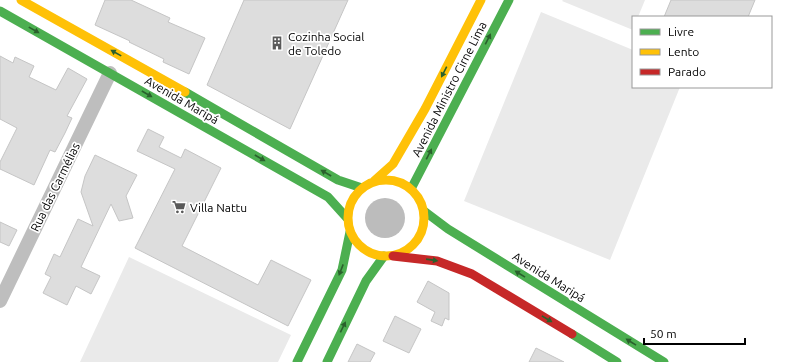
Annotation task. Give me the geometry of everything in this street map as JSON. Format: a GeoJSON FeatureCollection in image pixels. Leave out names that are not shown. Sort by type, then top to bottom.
{"type":"FeatureCollection","features":[{"type":"Feature","properties":{"kind":"main road","name":"Avenida Maripá"},"geometry":{"type":"LineString","coordinates":[[21,0],[177,87],[338,180],[362,188]]}},
{"type":"Feature","properties":{"kind":"main road"},"geometry":{"type":"LineString","coordinates":[[481,0],[425,109],[393,164],[374,181],[362,188],[351,201],[347,218],[350,232],[355,242],[363,249],[373,254],[437,260],[472,274],[617,362]]}},
{"type":"Feature","properties":{"kind":"main road","name":"Avenida Ministro Cirne Lima"},"geometry":{"type":"LineString","coordinates":[[411,189],[509,0]]}},
{"type":"Feature","properties":{"kind":"main road","name":"Avenida Maripá"},"geometry":{"type":"LineString","coordinates":[[0,11],[328,197],[347,218]]}},
{"type":"Feature","properties":{"kind":"main road"},"geometry":{"type":"LineString","coordinates":[[166,104],[176,103],[180,96],[177,87]]}},
{"type":"Feature","properties":{"kind":"main road"},"geometry":{"type":"LineString","coordinates":[[194,120],[190,112],[194,104],[204,103]]}},
{"type":"Feature","properties":{"kind":"main road"},"geometry":{"type":"LineString","coordinates":[[326,362],[366,281],[389,256],[404,252],[414,244],[420,235],[424,223],[424,211],[419,199],[411,189],[399,182],[387,180],[374,181]]}},
{"type":"Feature","properties":{"kind":"main road","name":"Avenida Maripá"},"geometry":{"type":"LineString","coordinates":[[424,211],[448,229],[664,362]]}},
{"type":"Feature","properties":{"kind":"main road"},"geometry":{"type":"LineString","coordinates":[[297,362],[342,270],[350,232]]}},
{"type":"Feature","properties":{"kind":"street","name":"Rua das Carmélias"},"geometry":{"type":"LineString","coordinates":[[0,301],[4,283],[110,73]]}},
{"type":"Feature","properties":{"kind":"shaded area"},"geometry":{"type":"Polygon","coordinates":[[[645,0],[638,16],[632,16],[632,30],[562,1],[645,0]]]}},
{"type":"Feature","properties":{"kind":"shaded area"},"geometry":{"type":"Polygon","coordinates":[[[541,12],[632,50],[632,88],[680,88],[610,260],[464,201],[541,12]]]}},
{"type":"Feature","properties":{"kind":"shaded area"},"geometry":{"type":"Polygon","coordinates":[[[385,198],[393,200],[399,204],[403,210],[405,218],[403,226],[399,232],[393,236],[385,238],[377,236],[371,232],[367,226],[365,218],[367,210],[371,204],[377,200],[385,198]]]}},
{"type":"Feature","properties":{"kind":"shaded area"},"geometry":{"type":"Polygon","coordinates":[[[129,257],[291,335],[278,362],[80,362],[129,257]]]}},
{"type":"Feature","properties":{"kind":"building"},"geometry":{"type":"Polygon","coordinates":[[[105,0],[131,0],[170,18],[168,22],[205,38],[189,74],[163,62],[164,59],[129,42],[130,41],[95,25],[105,0]]]}},
{"type":"Feature","properties":{"kind":"building","name":"Cozinha Social de Toledo"},"geometry":{"type":"Polygon","coordinates":[[[244,0],[348,0],[290,129],[207,85],[244,0]]]}},
{"type":"Feature","properties":{"kind":"building"},"geometry":{"type":"Polygon","coordinates":[[[671,0],[755,0],[748,16],[664,16],[671,0]]]}},
{"type":"Feature","properties":{"kind":"building"},"geometry":{"type":"Polygon","coordinates":[[[0,56],[13,63],[15,57],[34,66],[29,77],[56,90],[68,68],[87,79],[67,116],[72,118],[65,133],[55,152],[50,150],[34,185],[0,169],[0,162],[17,128],[0,119],[0,56]]]}},
{"type":"Feature","properties":{"kind":"building","name":"Villa Nattu"},"geometry":{"type":"Polygon","coordinates":[[[148,129],[164,137],[159,147],[181,158],[185,149],[221,168],[182,246],[258,285],[271,260],[311,280],[288,326],[135,248],[175,169],[137,151],[148,129]]]}},
{"type":"Feature","properties":{"kind":"building"},"geometry":{"type":"Polygon","coordinates":[[[95,155],[137,175],[126,196],[133,218],[119,221],[111,204],[81,267],[100,276],[91,294],[76,286],[67,305],[43,293],[51,277],[45,274],[54,254],[60,257],[78,219],[93,226],[81,192],[85,176],[95,155]]]}},
{"type":"Feature","properties":{"kind":"building"},"geometry":{"type":"Polygon","coordinates":[[[0,222],[17,230],[9,246],[0,242],[0,222]]]}},
{"type":"Feature","properties":{"kind":"building"},"geometry":{"type":"Polygon","coordinates":[[[428,281],[449,293],[449,320],[445,318],[442,326],[431,321],[435,312],[417,302],[428,281]]]}},
{"type":"Feature","properties":{"kind":"building"},"geometry":{"type":"Polygon","coordinates":[[[395,316],[421,329],[409,353],[383,341],[395,316]]]}},
{"type":"Feature","properties":{"kind":"building"},"geometry":{"type":"Polygon","coordinates":[[[357,344],[375,353],[370,362],[348,362],[357,344]]]}},
{"type":"Feature","properties":{"kind":"building"},"geometry":{"type":"Polygon","coordinates":[[[536,348],[564,362],[529,362],[536,348]]]}},
{"type":"Feature","properties":{"kind":"traffic: fast"},"geometry":{"type":"LineString","coordinates":[[411,189],[509,0]]}},
{"type":"Feature","properties":{"kind":"traffic: fast"},"geometry":{"type":"LineString","coordinates":[[0,11],[328,197],[347,218]]}},
{"type":"Feature","properties":{"kind":"traffic: fast"},"geometry":{"type":"LineString","coordinates":[[185,92],[338,180],[362,188]]}},
{"type":"Feature","properties":{"kind":"traffic: fast"},"geometry":{"type":"LineString","coordinates":[[424,211],[448,229],[664,362]]}},
{"type":"Feature","properties":{"kind":"traffic: fast"},"geometry":{"type":"LineString","coordinates":[[297,362],[342,270],[350,232]]}},
{"type":"Feature","properties":{"kind":"traffic: fast"},"geometry":{"type":"LineString","coordinates":[[327,362],[366,281],[384,256]]}},
{"type":"Feature","properties":{"kind":"traffic: fast"},"geometry":{"type":"LineString","coordinates":[[572,334],[617,362]]}},
{"type":"Feature","properties":{"kind":"traffic: slow"},"geometry":{"type":"LineString","coordinates":[[21,0],[185,92]]}},
{"type":"Feature","properties":{"kind":"traffic: slow"},"geometry":{"type":"LineString","coordinates":[[374,181],[393,164],[425,109],[481,0]]}},
{"type":"Feature","properties":{"kind":"traffic: slow"},"geometry":{"type":"LineString","coordinates":[[386,180],[401,183],[413,191],[421,203],[424,218],[421,233],[413,245],[401,253],[386,256],[371,253],[359,245],[351,233],[348,218],[351,203],[359,191],[371,183],[386,180]]}},
{"type":"Feature","properties":{"kind":"traffic: jam"},"geometry":{"type":"LineString","coordinates":[[393,256],[437,261],[472,274],[572,334]]}},
{"type":"Feature","properties":{"kind":"place","name":"Cozinha Social de Toledo"},"geometry":{"type":"Point","coordinates":[277,43]}},
{"type":"Feature","properties":{"kind":"place","name":"Villa Nattu"},"geometry":{"type":"Point","coordinates":[179,207]}}]}
